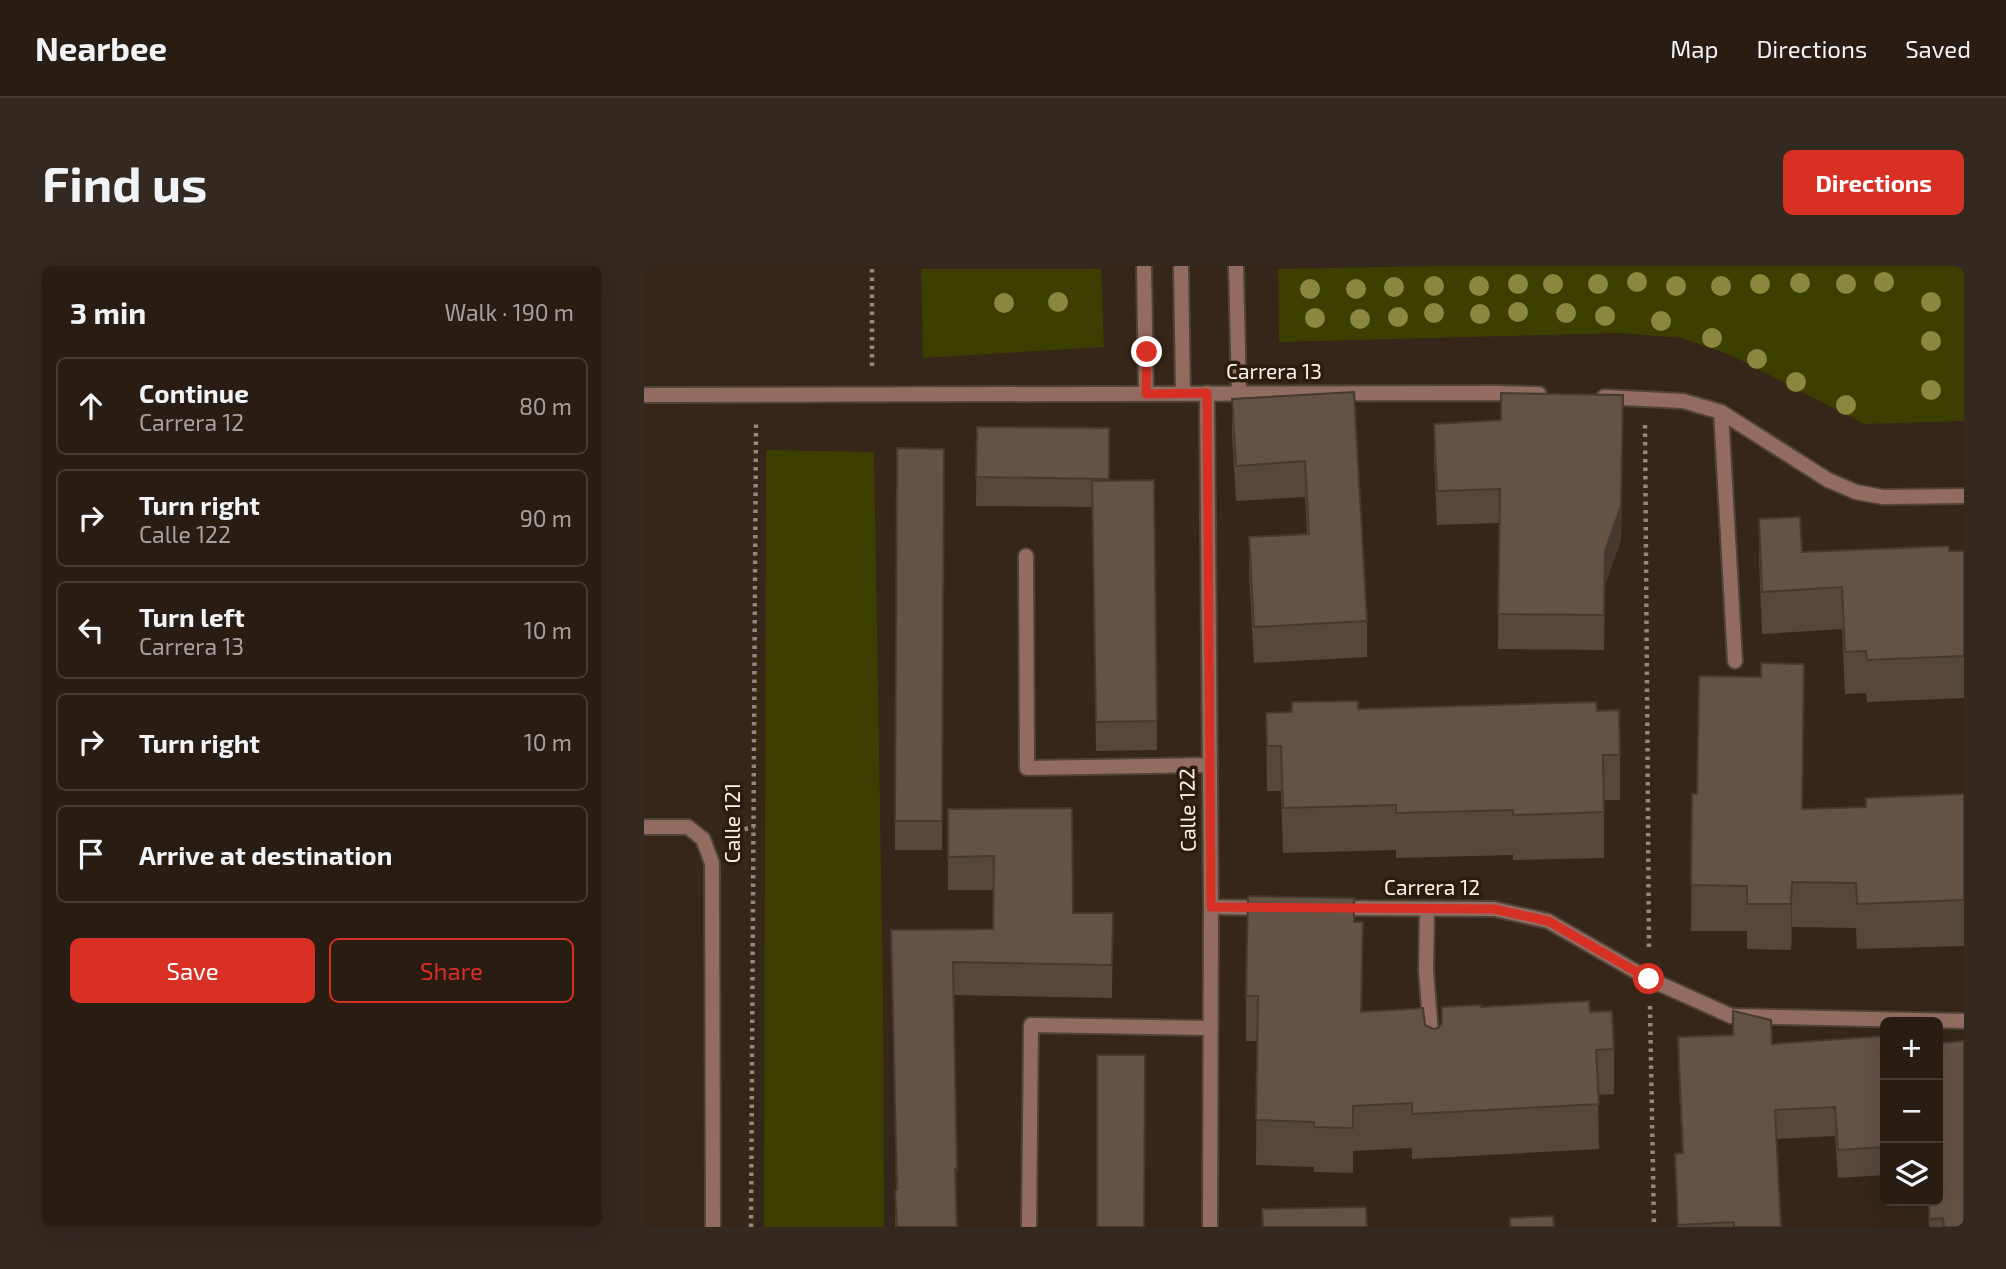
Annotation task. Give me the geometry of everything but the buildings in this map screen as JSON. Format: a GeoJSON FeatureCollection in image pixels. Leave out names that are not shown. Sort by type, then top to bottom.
{"type":"FeatureCollection","features":[{"type":"Feature","properties":{"kind":"street"},"geometry":{"type":"LineString","coordinates":[[1143,266],[1146,394]]}},
{"type":"Feature","properties":{"kind":"street"},"geometry":{"type":"LineString","coordinates":[[1181,266],[1183,393]]}},
{"type":"Feature","properties":{"kind":"street"},"geometry":{"type":"LineString","coordinates":[[1236,266],[1239,393]]}},
{"type":"Feature","properties":{"kind":"street","name":"Calle 122"},"geometry":{"type":"LineString","coordinates":[[1207,393],[1211,907],[1210,1227]]}},
{"type":"Feature","properties":{"kind":"street","name":"Carrera 13"},"geometry":{"type":"LineString","coordinates":[[644,395],[1551,395]]}},
{"type":"Feature","properties":{"kind":"street"},"geometry":{"type":"LineString","coordinates":[[1591,396],[1683,401],[1721,412],[1828,480],[1856,492],[1883,497],[1964,496]]}},
{"type":"Feature","properties":{"kind":"street"},"geometry":{"type":"LineString","coordinates":[[1721,412],[1735,661]]}},
{"type":"Feature","properties":{"kind":"street"},"geometry":{"type":"LineString","coordinates":[[1026,556],[1027,768],[1209,765]]}},
{"type":"Feature","properties":{"kind":"street","name":"Calle 121"},"geometry":{"type":"LineString","coordinates":[[644,827],[688,827],[703,839],[712,863],[713,1227]]}},
{"type":"Feature","properties":{"kind":"street"},"geometry":{"type":"LineString","coordinates":[[1211,907],[1282,908]]}},
{"type":"Feature","properties":{"kind":"street","name":"Carrera 12"},"geometry":{"type":"LineString","coordinates":[[1322,908],[1494,909],[1548,921],[1649,979],[1731,1016],[1964,1021]]}},
{"type":"Feature","properties":{"kind":"street"},"geometry":{"type":"LineString","coordinates":[[1427,909],[1426,970],[1433,1065]]}},
{"type":"Feature","properties":{"kind":"street"},"geometry":{"type":"LineString","coordinates":[[1028,1227],[1031,1025],[1209,1028]]}},
{"type":"Feature","properties":{"kind":"path"},"geometry":{"type":"LineString","coordinates":[[872,266],[872,366]]}},
{"type":"Feature","properties":{"kind":"path","name":"Calle 121"},"geometry":{"type":"LineString","coordinates":[[751,1227],[756,419]]}},
{"type":"Feature","properties":{"kind":"path"},"geometry":{"type":"LineString","coordinates":[[1645,421],[1649,979],[1654,1227]]}},
{"type":"Feature","properties":{"kind":"shaded area"},"geometry":{"type":"Polygon","coordinates":[[[1436,266],[1964,266],[1964,421],[1864,424],[1731,355],[1682,338],[1620,333],[1279,342],[1278,269],[1436,266]]]}},
{"type":"Feature","properties":{"kind":"shaded area"},"geometry":{"type":"Polygon","coordinates":[[[921,269],[1101,269],[1104,347],[923,358],[921,269]]]}},
{"type":"Feature","properties":{"kind":"shaded area"},"geometry":{"type":"Polygon","coordinates":[[[766,450],[874,452],[884,1227],[764,1227],[766,450]]]}},
{"type":"Feature","properties":{"kind":"route"},"geometry":{"type":"LineString","coordinates":[[1147,352],[1146,394],[1207,393],[1211,907],[1494,909],[1548,921],[1649,979]]}}]}
